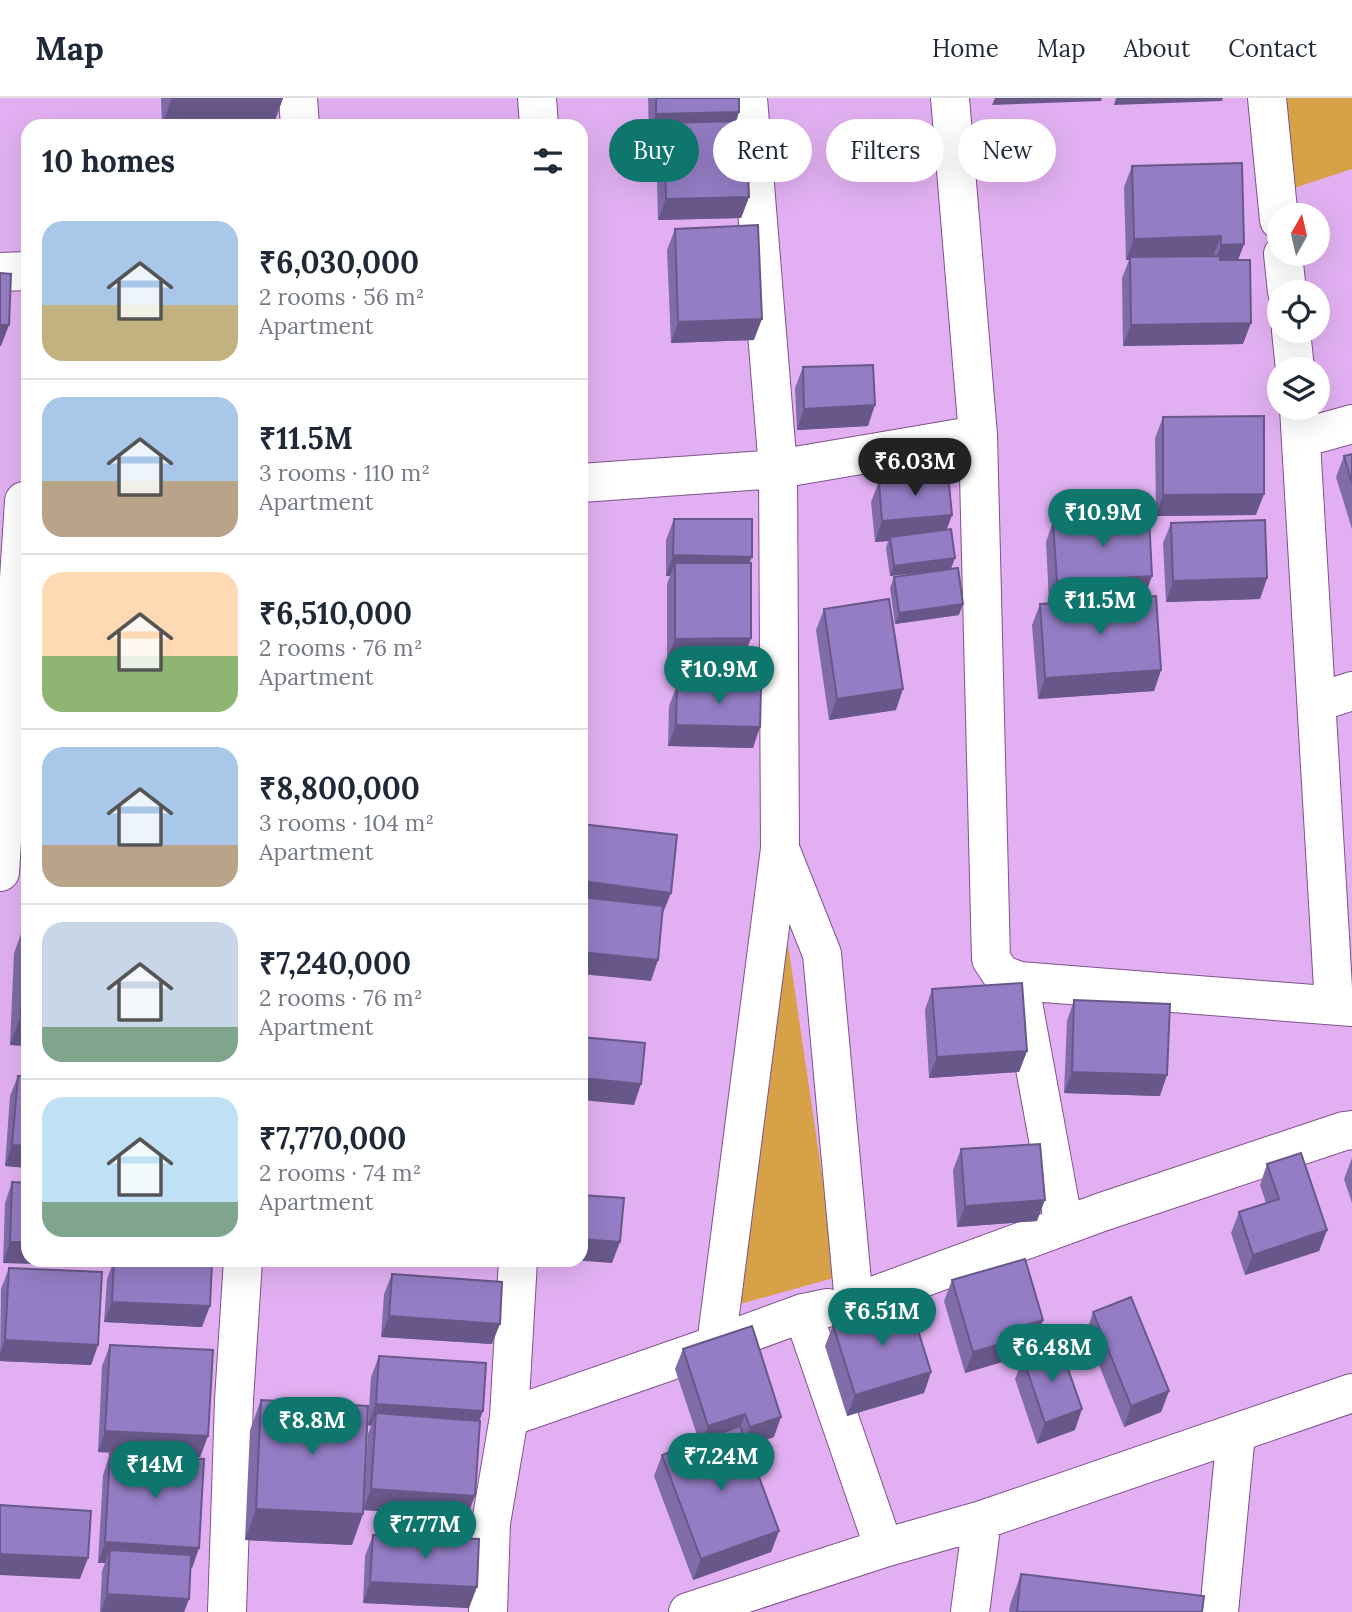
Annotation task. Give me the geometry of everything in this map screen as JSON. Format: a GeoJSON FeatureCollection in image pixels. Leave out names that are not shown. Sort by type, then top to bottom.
{"type":"FeatureCollection","features":[{"type":"Feature","properties":{"kind":"street"},"geometry":{"type":"LineString","coordinates":[[298,98],[300,119]]}},
{"type":"Feature","properties":{"kind":"street"},"geometry":{"type":"LineString","coordinates":[[537,98],[538,119]]}},
{"type":"Feature","properties":{"kind":"street"},"geometry":{"type":"LineString","coordinates":[[716,1345],[780,849],[778,469],[748,98]]}},
{"type":"Feature","properties":{"kind":"street"},"geometry":{"type":"LineString","coordinates":[[950,98],[978,435],[991,959],[1001,974],[1019,981],[1343,1006],[1335,697],[1300,423],[1352,424]]}},
{"type":"Feature","properties":{"kind":"street"},"geometry":{"type":"LineString","coordinates":[[1267,98],[1277,203]]}},
{"type":"Feature","properties":{"kind":"street"},"geometry":{"type":"LineString","coordinates":[[0,272],[21,271]]}},
{"type":"Feature","properties":{"kind":"street"},"geometry":{"type":"LineString","coordinates":[[588,483],[778,469],[978,435]]}},
{"type":"Feature","properties":{"kind":"street"},"geometry":{"type":"LineString","coordinates":[[0,872],[12,749],[17,500]]}},
{"type":"Feature","properties":{"kind":"street"},"geometry":{"type":"LineString","coordinates":[[780,849],[822,954],[854,1303]]}},
{"type":"Feature","properties":{"kind":"street"},"geometry":{"type":"LineString","coordinates":[[1019,981],[1064,1226]]}},
{"type":"Feature","properties":{"kind":"street"},"geometry":{"type":"LineString","coordinates":[[509,1416],[803,1313],[854,1303],[1064,1226],[1352,1130]]}},
{"type":"Feature","properties":{"kind":"street"},"geometry":{"type":"LineString","coordinates":[[227,1612],[234,1400],[243,1267]]}},
{"type":"Feature","properties":{"kind":"street"},"geometry":{"type":"LineString","coordinates":[[488,1612],[491,1523],[509,1416],[519,1267]]}},
{"type":"Feature","properties":{"kind":"street"},"geometry":{"type":"LineString","coordinates":[[803,1313],[884,1548]]}},
{"type":"Feature","properties":{"kind":"street"},"geometry":{"type":"LineString","coordinates":[[688,1612],[884,1548],[982,1520],[1352,1393]]}},
{"type":"Feature","properties":{"kind":"street"},"geometry":{"type":"LineString","coordinates":[[1219,1612],[1236,1433]]}},
{"type":"Feature","properties":{"kind":"street"},"geometry":{"type":"LineString","coordinates":[[970,1612],[982,1520]]}},
{"type":"Feature","properties":{"kind":"shaded area"},"geometry":{"type":"Polygon","coordinates":[[[1281,98],[1352,98],[1352,169],[1291,189],[1281,98]]]}},
{"type":"Feature","properties":{"kind":"shaded area"},"geometry":{"type":"Polygon","coordinates":[[[785,924],[837,1277],[740,1304],[785,924]]]}},
{"type":"Feature","properties":{"kind":"building"},"geometry":{"type":"Polygon","coordinates":[[[656,98],[739,98],[739,112],[656,114],[656,98]]]}},
{"type":"Feature","properties":{"kind":"building"},"geometry":{"type":"Polygon","coordinates":[[[699,122],[713,122],[713,182],[748,182],[749,197],[666,199],[666,182],[699,182],[699,122]]]}},
{"type":"Feature","properties":{"kind":"building"},"geometry":{"type":"Polygon","coordinates":[[[1242,163],[1244,244],[1221,245],[1221,236],[1134,239],[1132,166],[1242,163]]]}},
{"type":"Feature","properties":{"kind":"building"},"geometry":{"type":"Polygon","coordinates":[[[758,225],[762,319],[678,322],[675,229],[758,225]]]}},
{"type":"Feature","properties":{"kind":"building"},"geometry":{"type":"Polygon","coordinates":[[[1220,256],[1220,260],[1250,260],[1251,323],[1131,325],[1130,257],[1220,256]]]}},
{"type":"Feature","properties":{"kind":"building"},"geometry":{"type":"Polygon","coordinates":[[[0,273],[11,274],[9,325],[0,325],[0,273]]]}},
{"type":"Feature","properties":{"kind":"building"},"geometry":{"type":"Polygon","coordinates":[[[873,365],[875,405],[804,409],[803,367],[873,365]]]}},
{"type":"Feature","properties":{"kind":"building"},"geometry":{"type":"Polygon","coordinates":[[[1264,416],[1264,494],[1163,495],[1163,417],[1264,416]]]}},
{"type":"Feature","properties":{"kind":"building"},"geometry":{"type":"Polygon","coordinates":[[[1352,454],[1352,483],[1344,456],[1352,454]]]}},
{"type":"Feature","properties":{"kind":"building"},"geometry":{"type":"Polygon","coordinates":[[[948,474],[952,515],[882,521],[879,481],[948,474]]]}},
{"type":"Feature","properties":{"kind":"building"},"geometry":{"type":"Polygon","coordinates":[[[1149,516],[1152,576],[1057,582],[1053,521],[1149,516]]]}},
{"type":"Feature","properties":{"kind":"building"},"geometry":{"type":"Polygon","coordinates":[[[674,519],[752,519],[752,557],[673,555],[674,519]]]}},
{"type":"Feature","properties":{"kind":"building"},"geometry":{"type":"Polygon","coordinates":[[[1265,520],[1267,578],[1173,581],[1171,523],[1265,520]]]}},
{"type":"Feature","properties":{"kind":"building"},"geometry":{"type":"Polygon","coordinates":[[[951,529],[955,558],[894,566],[890,537],[951,529]]]}},
{"type":"Feature","properties":{"kind":"building"},"geometry":{"type":"Polygon","coordinates":[[[675,563],[751,563],[751,638],[675,639],[675,563]]]}},
{"type":"Feature","properties":{"kind":"building"},"geometry":{"type":"Polygon","coordinates":[[[958,568],[963,604],[899,613],[894,577],[958,568]]]}},
{"type":"Feature","properties":{"kind":"building"},"geometry":{"type":"Polygon","coordinates":[[[1156,596],[1161,670],[1045,678],[1040,604],[1156,596]]]}},
{"type":"Feature","properties":{"kind":"building"},"geometry":{"type":"Polygon","coordinates":[[[889,599],[903,689],[837,699],[824,609],[889,599]]]}},
{"type":"Feature","properties":{"kind":"building"},"geometry":{"type":"Polygon","coordinates":[[[677,685],[761,687],[760,727],[676,725],[677,685]]]}},
{"type":"Feature","properties":{"kind":"building"},"geometry":{"type":"Polygon","coordinates":[[[588,825],[677,835],[671,893],[588,882],[588,825]]]}},
{"type":"Feature","properties":{"kind":"building"},"geometry":{"type":"Polygon","coordinates":[[[588,898],[663,906],[658,960],[588,953],[588,898]]]}},
{"type":"Feature","properties":{"kind":"building"},"geometry":{"type":"Polygon","coordinates":[[[1022,983],[1027,1051],[937,1057],[932,989],[1022,983]]]}},
{"type":"Feature","properties":{"kind":"building"},"geometry":{"type":"Polygon","coordinates":[[[1074,1000],[1170,1004],[1167,1075],[1072,1072],[1074,1000]]]}},
{"type":"Feature","properties":{"kind":"building"},"geometry":{"type":"Polygon","coordinates":[[[588,1038],[645,1043],[641,1084],[588,1079],[588,1038]]]}},
{"type":"Feature","properties":{"kind":"building"},"geometry":{"type":"Polygon","coordinates":[[[18,1076],[21,1076],[21,1146],[12,1145],[18,1076]]]}},
{"type":"Feature","properties":{"kind":"building"},"geometry":{"type":"Polygon","coordinates":[[[1040,1144],[1045,1200],[965,1206],[961,1149],[1040,1144]]]}},
{"type":"Feature","properties":{"kind":"building"},"geometry":{"type":"Polygon","coordinates":[[[1301,1153],[1327,1230],[1253,1255],[1239,1212],[1279,1199],[1267,1164],[1301,1153]]]}},
{"type":"Feature","properties":{"kind":"building"},"geometry":{"type":"Polygon","coordinates":[[[12,1182],[21,1183],[21,1242],[10,1242],[12,1182]]]}},
{"type":"Feature","properties":{"kind":"building"},"geometry":{"type":"Polygon","coordinates":[[[588,1195],[624,1198],[620,1242],[588,1240],[588,1195]]]}},
{"type":"Feature","properties":{"kind":"building"},"geometry":{"type":"Polygon","coordinates":[[[1025,1259],[1043,1320],[1007,1331],[1010,1341],[973,1352],[952,1280],[1025,1259]]]}},
{"type":"Feature","properties":{"kind":"building"},"geometry":{"type":"Polygon","coordinates":[[[114,1267],[212,1267],[210,1306],[112,1302],[114,1267]]]}},
{"type":"Feature","properties":{"kind":"building"},"geometry":{"type":"Polygon","coordinates":[[[9,1268],[102,1272],[98,1345],[5,1340],[9,1268]]]}},
{"type":"Feature","properties":{"kind":"building"},"geometry":{"type":"Polygon","coordinates":[[[392,1274],[502,1282],[500,1324],[389,1316],[392,1274]]]}},
{"type":"Feature","properties":{"kind":"building"},"geometry":{"type":"Polygon","coordinates":[[[1131,1297],[1169,1391],[1131,1406],[1093,1312],[1131,1297]]]}},
{"type":"Feature","properties":{"kind":"building"},"geometry":{"type":"Polygon","coordinates":[[[909,1301],[931,1372],[855,1395],[833,1325],[909,1301]]]}},
{"type":"Feature","properties":{"kind":"building"},"geometry":{"type":"Polygon","coordinates":[[[752,1326],[781,1417],[750,1427],[745,1414],[708,1426],[683,1349],[752,1326]]]}},
{"type":"Feature","properties":{"kind":"building"},"geometry":{"type":"Polygon","coordinates":[[[110,1345],[213,1350],[208,1436],[105,1431],[110,1345]]]}},
{"type":"Feature","properties":{"kind":"building"},"geometry":{"type":"Polygon","coordinates":[[[1060,1346],[1082,1409],[1045,1423],[1023,1358],[1060,1346]]]}},
{"type":"Feature","properties":{"kind":"building"},"geometry":{"type":"Polygon","coordinates":[[[379,1356],[486,1363],[483,1411],[376,1404],[379,1356]]]}},
{"type":"Feature","properties":{"kind":"building"},"geometry":{"type":"Polygon","coordinates":[[[261,1400],[368,1406],[363,1514],[256,1509],[261,1400]]]}},
{"type":"Feature","properties":{"kind":"building"},"geometry":{"type":"Polygon","coordinates":[[[376,1413],[480,1421],[475,1496],[371,1489],[376,1413]]]}},
{"type":"Feature","properties":{"kind":"building"},"geometry":{"type":"Polygon","coordinates":[[[740,1426],[779,1531],[701,1559],[662,1455],[740,1426]]]}},
{"type":"Feature","properties":{"kind":"building"},"geometry":{"type":"Polygon","coordinates":[[[110,1454],[204,1459],[199,1548],[105,1542],[110,1454]]]}},
{"type":"Feature","properties":{"kind":"building"},"geometry":{"type":"Polygon","coordinates":[[[0,1505],[91,1511],[88,1558],[0,1554],[0,1505]]]}},
{"type":"Feature","properties":{"kind":"building"},"geometry":{"type":"Polygon","coordinates":[[[373,1535],[479,1539],[477,1587],[370,1582],[373,1535]]]}},
{"type":"Feature","properties":{"kind":"building"},"geometry":{"type":"Polygon","coordinates":[[[110,1550],[191,1555],[189,1599],[107,1594],[110,1550]]]}},
{"type":"Feature","properties":{"kind":"building"},"geometry":{"type":"Polygon","coordinates":[[[1021,1574],[1204,1596],[1202,1612],[1017,1612],[1021,1574]]]}}]}
